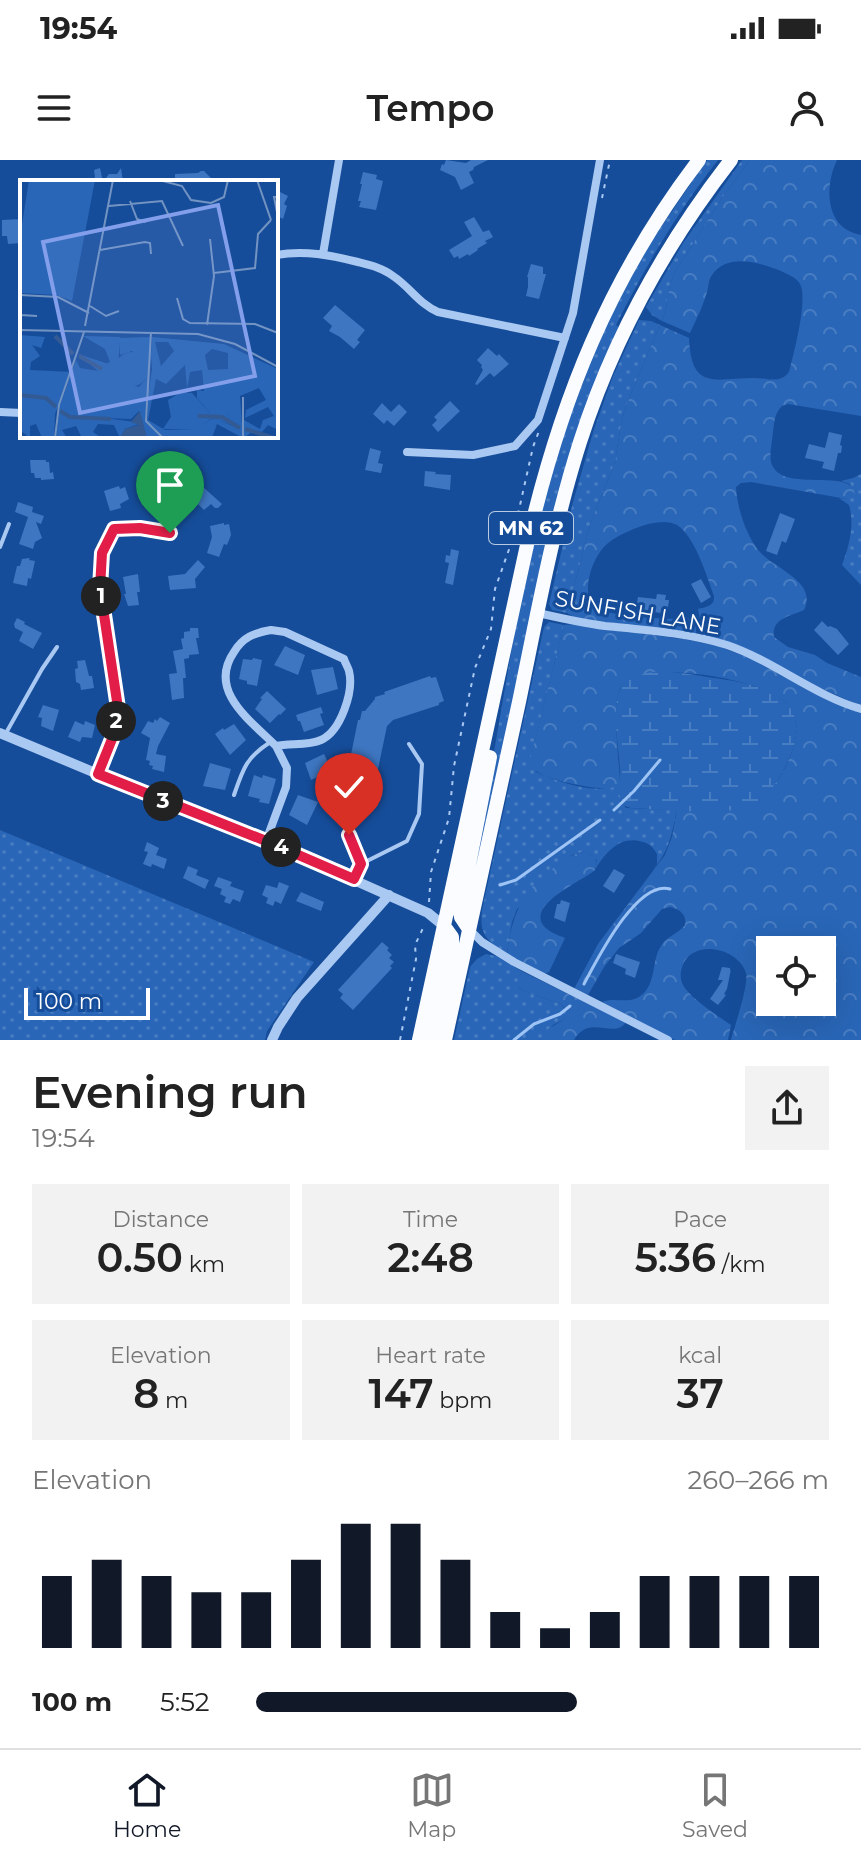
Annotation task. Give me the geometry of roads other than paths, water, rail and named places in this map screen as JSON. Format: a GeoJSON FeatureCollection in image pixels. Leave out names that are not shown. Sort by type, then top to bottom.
{"type":"FeatureCollection","features":[{"type":"Feature","properties":{"kind":"highway","name":"MN 62"},"geometry":{"type":"LineString","coordinates":[[419,1040],[506,642],[543,482],[562,417],[606,310],[638,251],[699,160]]}},
{"type":"Feature","properties":{"kind":"highway","name":"MN 62"},"geometry":{"type":"LineString","coordinates":[[445,1040],[538,613],[574,463],[609,364],[635,309],[662,259],[731,160]]}},
{"type":"Feature","properties":{"kind":"highway"},"geometry":{"type":"LineString","coordinates":[[469,929],[460,911],[499,708],[506,642]]}},
{"type":"Feature","properties":{"kind":"highway"},"geometry":{"type":"LineString","coordinates":[[433,1040],[452,945],[452,937],[444,926]]}},
{"type":"Feature","properties":{"kind":"street"},"geometry":{"type":"LineString","coordinates":[[323,254],[339,160]]}},
{"type":"Feature","properties":{"kind":"street"},"geometry":{"type":"LineString","coordinates":[[407,452],[473,455],[515,446],[538,420],[573,313],[600,160]]}},
{"type":"Feature","properties":{"kind":"street"},"geometry":{"type":"LineString","coordinates":[[278,255],[323,254],[374,266],[396,277],[424,304],[438,312],[565,338]]}},
{"type":"Feature","properties":{"kind":"street"},"geometry":{"type":"LineString","coordinates":[[0,412],[20,413]]}},
{"type":"Feature","properties":{"kind":"street"},"geometry":{"type":"LineString","coordinates":[[98,774],[114,734],[118,708],[100,588],[102,553],[114,529],[140,528],[170,533]]}},
{"type":"Feature","properties":{"kind":"street","name":"SUNFISH LANE"},"geometry":{"type":"LineString","coordinates":[[538,613],[725,645],[861,709]]}},
{"type":"Feature","properties":{"kind":"street"},"geometry":{"type":"LineString","coordinates":[[266,841],[286,787],[287,768],[274,744],[234,704],[226,687],[226,672],[231,656],[241,641],[271,630],[285,632],[344,659],[350,683],[342,718],[322,740],[274,744]]}},
{"type":"Feature","properties":{"kind":"street"},"geometry":{"type":"LineString","coordinates":[[2,734],[354,879],[430,914],[444,926]]}},
{"type":"Feature","properties":{"kind":"street"},"geometry":{"type":"LineString","coordinates":[[272,1040],[297,998],[389,895]]}},
{"type":"Feature","properties":{"kind":"street"},"geometry":{"type":"LineString","coordinates":[[469,929],[480,941],[514,962],[668,1040]]}},
{"type":"Feature","properties":{"kind":"lane"},"geometry":{"type":"LineString","coordinates":[[0,547],[9,524]]}},
{"type":"Feature","properties":{"kind":"lane"},"geometry":{"type":"LineString","coordinates":[[2,734],[57,647]]}},
{"type":"Feature","properties":{"kind":"lane"},"geometry":{"type":"LineString","coordinates":[[234,795],[245,763],[257,750],[274,744]]}},
{"type":"Feature","properties":{"kind":"lane"},"geometry":{"type":"LineString","coordinates":[[354,879],[361,864],[407,841],[419,814],[422,764],[409,744]]}},
{"type":"Feature","properties":{"kind":"lane"},"geometry":{"type":"LineString","coordinates":[[354,802],[349,835],[361,864]]}},
{"type":"Feature","properties":{"kind":"waterway"},"geometry":{"type":"LineString","coordinates":[[614,810],[660,760]]}},
{"type":"Feature","properties":{"kind":"waterway"},"geometry":{"type":"LineString","coordinates":[[500,885],[516,880],[600,820]]}},
{"type":"Feature","properties":{"kind":"waterway"},"geometry":{"type":"LineString","coordinates":[[584,984],[608,941],[632,908],[657,889],[670,889]]}},
{"type":"Feature","properties":{"kind":"waterway"},"geometry":{"type":"LineString","coordinates":[[514,1040],[534,1024],[560,1014],[570,1006]]}}]}
